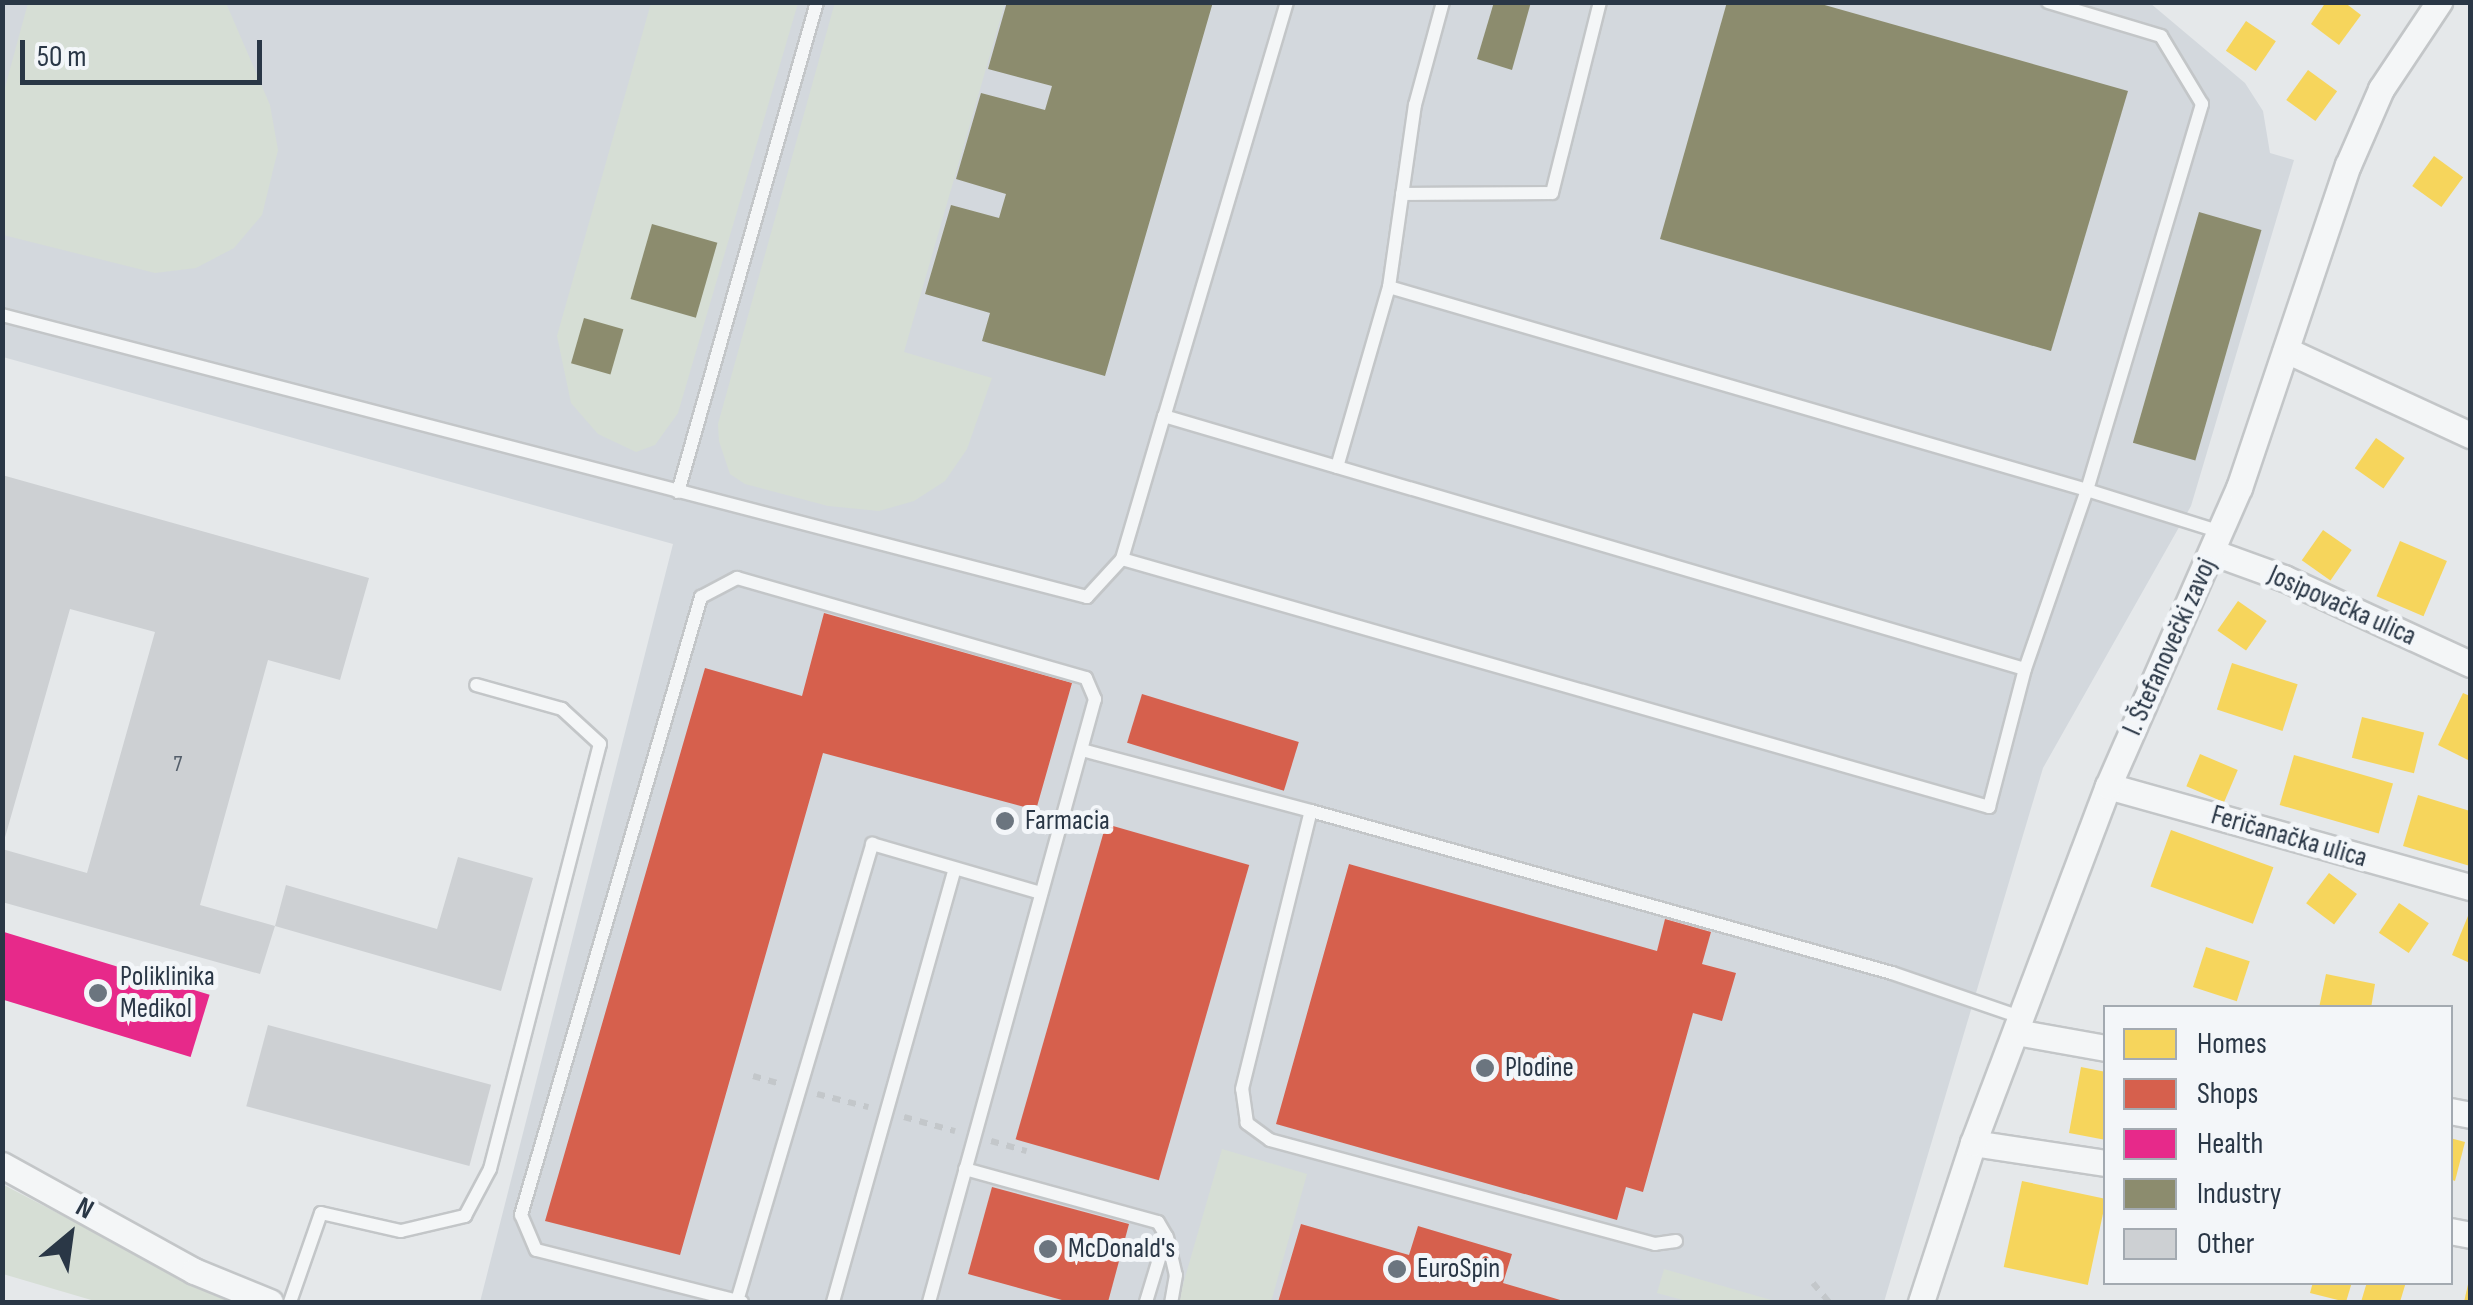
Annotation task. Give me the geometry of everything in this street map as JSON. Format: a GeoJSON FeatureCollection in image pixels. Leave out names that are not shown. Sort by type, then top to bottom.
{"type":"FeatureCollection","features":[{"type":"Feature","properties":{"kind":"street","name":"I. Štefanovečki zavoj"},"geometry":{"type":"LineString","coordinates":[[1921,1302],[1973,1143],[2108,786],[2216,542],[2381,89],[2439,2]]}},
{"type":"Feature","properties":{"kind":"street"},"geometry":{"type":"LineString","coordinates":[[2286,350],[2470,435]]}},
{"type":"Feature","properties":{"kind":"street","name":"Josipovačka ulica"},"geometry":{"type":"LineString","coordinates":[[2216,542],[2284,578],[2470,664]]}},
{"type":"Feature","properties":{"kind":"street","name":"Feričanačka ulica"},"geometry":{"type":"LineString","coordinates":[[2108,786],[2470,887]]}},
{"type":"Feature","properties":{"kind":"street"},"geometry":{"type":"LineString","coordinates":[[2018,1024],[2103,1047]]}},
{"type":"Feature","properties":{"kind":"street"},"geometry":{"type":"LineString","coordinates":[[1973,1143],[2103,1163]]}},
{"type":"Feature","properties":{"kind":"street"},"geometry":{"type":"LineString","coordinates":[[2,1165],[194,1271],[270,1302]]}},
{"type":"Feature","properties":{"kind":"lane"},"geometry":{"type":"LineString","coordinates":[[678,492],[817,2]]}},
{"type":"Feature","properties":{"kind":"lane"},"geometry":{"type":"LineString","coordinates":[[2,315],[1087,597],[1122,559],[1287,2]]}},
{"type":"Feature","properties":{"kind":"lane"},"geometry":{"type":"LineString","coordinates":[[1337,467],[1389,287],[1415,105],[1443,2]]}},
{"type":"Feature","properties":{"kind":"lane"},"geometry":{"type":"LineString","coordinates":[[1402,194],[1552,192],[1600,2]]}},
{"type":"Feature","properties":{"kind":"lane"},"geometry":{"type":"LineString","coordinates":[[1122,559],[1989,807],[2025,669],[2087,490],[2202,104],[2161,36],[2048,2]]}},
{"type":"Feature","properties":{"kind":"lane"},"geometry":{"type":"LineString","coordinates":[[1389,287],[2087,490],[2216,542]]}},
{"type":"Feature","properties":{"kind":"lane"},"geometry":{"type":"LineString","coordinates":[[1164,416],[2025,669]]}},
{"type":"Feature","properties":{"kind":"lane"},"geometry":{"type":"LineString","coordinates":[[929,1302],[1094,700],[1086,678],[737,578],[701,597],[522,1215],[536,1250],[739,1302],[872,844],[1041,893]]}},
{"type":"Feature","properties":{"kind":"lane"},"geometry":{"type":"LineString","coordinates":[[290,1302],[321,1213],[400,1232],[465,1216],[490,1169],[600,744],[562,709],[476,686]]}},
{"type":"Feature","properties":{"kind":"lane"},"geometry":{"type":"LineString","coordinates":[[1082,750],[1892,974],[2018,1024]]}},
{"type":"Feature","properties":{"kind":"lane"},"geometry":{"type":"LineString","coordinates":[[1311,811],[1242,1089],[1246,1124],[1270,1140],[1655,1244],[1676,1241]]}},
{"type":"Feature","properties":{"kind":"lane"},"geometry":{"type":"LineString","coordinates":[[833,1302],[955,869]]}},
{"type":"Feature","properties":{"kind":"lane"},"geometry":{"type":"LineString","coordinates":[[964,1168],[1158,1222],[1176,1274],[1171,1302]]}},
{"type":"Feature","properties":{"kind":"lane"},"geometry":{"type":"LineString","coordinates":[[1146,1302],[1166,1236]]}},
{"type":"Feature","properties":{"kind":"path"},"geometry":{"type":"LineString","coordinates":[[1813,1283],[1829,1302]]}},
{"type":"Feature","properties":{"kind":"shaded area"},"geometry":{"type":"Polygon","coordinates":[[[835,2],[1005,3],[904,352],[992,378],[967,449],[945,481],[914,501],[879,511],[828,506],[745,484],[730,474],[719,441],[718,424],[835,2]]]}},
{"type":"Feature","properties":{"kind":"shaded area"},"geometry":{"type":"Polygon","coordinates":[[[2,3],[2150,3],[2245,83],[2263,111],[2270,153],[2294,160],[2191,506],[2043,768],[1884,1302],[480,1302],[673,544],[3,357],[2,3]]]}},
{"type":"Feature","properties":{"kind":"shaded area"},"geometry":{"type":"Polygon","coordinates":[[[28,3],[226,3],[270,105],[278,150],[262,215],[234,248],[196,268],[155,273],[3,235],[3,95],[28,3]]]}},
{"type":"Feature","properties":{"kind":"shaded area"},"geometry":{"type":"Polygon","coordinates":[[[651,3],[798,3],[678,413],[655,445],[636,452],[598,434],[571,403],[557,336],[651,3]]]}},
{"type":"Feature","properties":{"kind":"shaded area"},"geometry":{"type":"Polygon","coordinates":[[[1222,1149],[1307,1174],[1271,1302],[1178,1302],[1222,1149]]]}},
{"type":"Feature","properties":{"kind":"shaded area"},"geometry":{"type":"Polygon","coordinates":[[[2,1184],[235,1302],[98,1302],[3,1274],[2,1184]]]}},
{"type":"Feature","properties":{"kind":"shaded area"},"geometry":{"type":"Polygon","coordinates":[[[1664,1269],[1778,1302],[1690,1302],[1657,1293],[1664,1269]]]}},
{"type":"Feature","properties":{"kind":"building: Homes"},"geometry":{"type":"Polygon","coordinates":[[[2326,2],[2344,2],[2361,15],[2339,45],[2311,24],[2326,2]]]}},
{"type":"Feature","properties":{"kind":"building: Homes"},"geometry":{"type":"Polygon","coordinates":[[[2246,21],[2276,41],[2256,71],[2226,51],[2246,21]]]}},
{"type":"Feature","properties":{"kind":"building: Homes"},"geometry":{"type":"Polygon","coordinates":[[[2308,70],[2337,91],[2315,121],[2286,100],[2308,70]]]}},
{"type":"Feature","properties":{"kind":"building: Homes"},"geometry":{"type":"Polygon","coordinates":[[[2434,156],[2463,177],[2441,207],[2412,186],[2434,156]]]}},
{"type":"Feature","properties":{"kind":"building: Homes"},"geometry":{"type":"Polygon","coordinates":[[[2376,438],[2405,458],[2383,488],[2355,468],[2376,438]]]}},
{"type":"Feature","properties":{"kind":"building: Homes"},"geometry":{"type":"Polygon","coordinates":[[[2323,530],[2352,550],[2330,580],[2302,560],[2323,530]]]}},
{"type":"Feature","properties":{"kind":"building: Homes"},"geometry":{"type":"Polygon","coordinates":[[[2400,541],[2447,561],[2424,616],[2377,596],[2400,541]]]}},
{"type":"Feature","properties":{"kind":"building: Homes"},"geometry":{"type":"Polygon","coordinates":[[[2238,601],[2267,621],[2246,651],[2217,630],[2238,601]]]}},
{"type":"Feature","properties":{"kind":"building: Homes"},"geometry":{"type":"Polygon","coordinates":[[[2232,663],[2298,684],[2282,731],[2217,710],[2232,663]]]}},
{"type":"Feature","properties":{"kind":"building: Homes"},"geometry":{"type":"Polygon","coordinates":[[[2463,693],[2470,696],[2470,761],[2438,745],[2463,693]]]}},
{"type":"Feature","properties":{"kind":"building: Homes"},"geometry":{"type":"Polygon","coordinates":[[[2362,717],[2424,732],[2414,773],[2352,758],[2362,717]]]}},
{"type":"Feature","properties":{"kind":"building: Homes"},"geometry":{"type":"Polygon","coordinates":[[[2200,754],[2238,770],[2224,802],[2186,786],[2200,754]]]}},
{"type":"Feature","properties":{"kind":"building: Homes"},"geometry":{"type":"Polygon","coordinates":[[[2294,755],[2393,783],[2379,833],[2280,805],[2294,755]]]}},
{"type":"Feature","properties":{"kind":"building: Homes"},"geometry":{"type":"Polygon","coordinates":[[[2418,795],[2470,811],[2470,866],[2403,846],[2418,795]]]}},
{"type":"Feature","properties":{"kind":"building: Homes"},"geometry":{"type":"Polygon","coordinates":[[[2171,830],[2273,867],[2253,924],[2150,886],[2171,830]]]}},
{"type":"Feature","properties":{"kind":"building: Homes"},"geometry":{"type":"Polygon","coordinates":[[[2329,873],[2357,894],[2334,924],[2306,903],[2329,873]]]}},
{"type":"Feature","properties":{"kind":"building: Homes"},"geometry":{"type":"Polygon","coordinates":[[[2399,903],[2429,923],[2409,953],[2379,933],[2399,903]]]}},
{"type":"Feature","properties":{"kind":"building: Homes"},"geometry":{"type":"Polygon","coordinates":[[[2470,911],[2470,963],[2452,955],[2470,911]]]}},
{"type":"Feature","properties":{"kind":"building: Homes"},"geometry":{"type":"Polygon","coordinates":[[[2206,947],[2250,961],[2237,1001],[2193,987],[2206,947]]]}},
{"type":"Feature","properties":{"kind":"building: Homes"},"geometry":{"type":"Polygon","coordinates":[[[2326,974],[2375,984],[2372,1005],[2320,1005],[2326,974]]]}},
{"type":"Feature","properties":{"kind":"building: Homes"},"geometry":{"type":"Polygon","coordinates":[[[2081,1067],[2103,1071],[2103,1139],[2069,1133],[2081,1067]]]}},
{"type":"Feature","properties":{"kind":"building: Homes"},"geometry":{"type":"Polygon","coordinates":[[[2453,1139],[2465,1142],[2453,1180],[2453,1139]]]}},
{"type":"Feature","properties":{"kind":"building: Homes"},"geometry":{"type":"Polygon","coordinates":[[[2022,1181],[2103,1198],[2088,1285],[2004,1267],[2022,1181]]]}},
{"type":"Feature","properties":{"kind":"building: Homes"},"geometry":{"type":"Polygon","coordinates":[[[2469,1280],[2470,1302],[2464,1302],[2469,1280]]]}},
{"type":"Feature","properties":{"kind":"building: Homes"},"geometry":{"type":"Polygon","coordinates":[[[2312,1285],[2351,1285],[2346,1302],[2310,1293],[2312,1285]]]}},
{"type":"Feature","properties":{"kind":"building: Homes"},"geometry":{"type":"Polygon","coordinates":[[[2366,1285],[2405,1285],[2400,1302],[2361,1302],[2366,1285]]]}},
{"type":"Feature","properties":{"kind":"building: Shops"},"geometry":{"type":"Polygon","coordinates":[[[824,613],[1072,683],[1036,810],[823,753],[680,1255],[545,1221],[705,668],[802,696],[824,613]]]}},
{"type":"Feature","properties":{"kind":"building: Shops"},"geometry":{"type":"Polygon","coordinates":[[[1142,694],[1299,742],[1284,791],[1127,743],[1142,694]]]}},
{"type":"Feature","properties":{"kind":"building: Shops"},"geometry":{"type":"Polygon","coordinates":[[[1106,824],[1249,865],[1159,1180],[1016,1139],[1106,824]]]}},
{"type":"Feature","properties":{"kind":"building: Shops","name":"Plodine"},"geometry":{"type":"Polygon","coordinates":[[[1349,864],[1657,951],[1665,919],[1711,932],[1702,964],[1736,973],[1722,1021],[1693,1013],[1643,1192],[1626,1187],[1617,1220],[1276,1124],[1349,864]]]}},
{"type":"Feature","properties":{"kind":"building: Shops","name":"McDonald's"},"geometry":{"type":"Polygon","coordinates":[[[992,1187],[1129,1224],[1108,1302],[1069,1302],[968,1274],[992,1187]]]}},
{"type":"Feature","properties":{"kind":"building: Shops","name":"EuroSpin"},"geometry":{"type":"Polygon","coordinates":[[[1301,1224],[1409,1255],[1418,1226],[1512,1254],[1503,1283],[1567,1302],[1278,1302],[1301,1224]]]}},
{"type":"Feature","properties":{"kind":"building: Health"},"geometry":{"type":"Polygon","coordinates":[[[4,932],[210,995],[191,1057],[2,999],[4,932]]]}},
{"type":"Feature","properties":{"kind":"building: Industry"},"geometry":{"type":"Polygon","coordinates":[[[1007,2],[1213,2],[1105,376],[982,341],[990,313],[925,294],[951,205],[999,218],[1006,194],[956,179],[981,93],[1045,110],[1052,86],[988,69],[1007,2]]]}},
{"type":"Feature","properties":{"kind":"building: Industry"},"geometry":{"type":"Polygon","coordinates":[[[1494,2],[1531,2],[1512,70],[1477,59],[1494,2]]]}},
{"type":"Feature","properties":{"kind":"building: Industry"},"geometry":{"type":"Polygon","coordinates":[[[1727,2],[1814,2],[2128,91],[2051,351],[1660,239],[1727,2]]]}},
{"type":"Feature","properties":{"kind":"building: Industry"},"geometry":{"type":"Polygon","coordinates":[[[2199,212],[2261,230],[2195,461],[2133,443],[2199,212]]]}},
{"type":"Feature","properties":{"kind":"building: Industry"},"geometry":{"type":"Polygon","coordinates":[[[652,224],[717,243],[696,318],[631,299],[652,224]]]}},
{"type":"Feature","properties":{"kind":"building: Industry"},"geometry":{"type":"Polygon","coordinates":[[[584,318],[623,329],[610,374],[571,363],[584,318]]]}},
{"type":"Feature","properties":{"kind":"building: Other"},"geometry":{"type":"Polygon","coordinates":[[[2,475],[369,578],[340,680],[268,660],[200,905],[275,926],[260,974],[2,902],[2,849],[87,873],[155,632],[70,609],[2,848],[2,475]]]}},
{"type":"Feature","properties":{"kind":"building: Other"},"geometry":{"type":"Polygon","coordinates":[[[458,857],[533,878],[501,991],[275,926],[286,885],[437,929],[458,857]]]}},
{"type":"Feature","properties":{"kind":"building: Other"},"geometry":{"type":"Polygon","coordinates":[[[268,1025],[491,1085],[469,1166],[246,1106],[268,1025]]]}},
{"type":"Feature","properties":{"kind":"place","name":"Farmacia"},"geometry":{"type":"Point","coordinates":[1005,821]}},
{"type":"Feature","properties":{"kind":"place","name":"Poliklinika Medikol"},"geometry":{"type":"Point","coordinates":[98,993]}},
{"type":"Feature","properties":{"kind":"place","name":"Plodine"},"geometry":{"type":"Point","coordinates":[1485,1068]}},
{"type":"Feature","properties":{"kind":"place","name":"McDonald's"},"geometry":{"type":"Point","coordinates":[1048,1249]}},
{"type":"Feature","properties":{"kind":"place","name":"EuroSpin"},"geometry":{"type":"Point","coordinates":[1397,1269]}}]}
